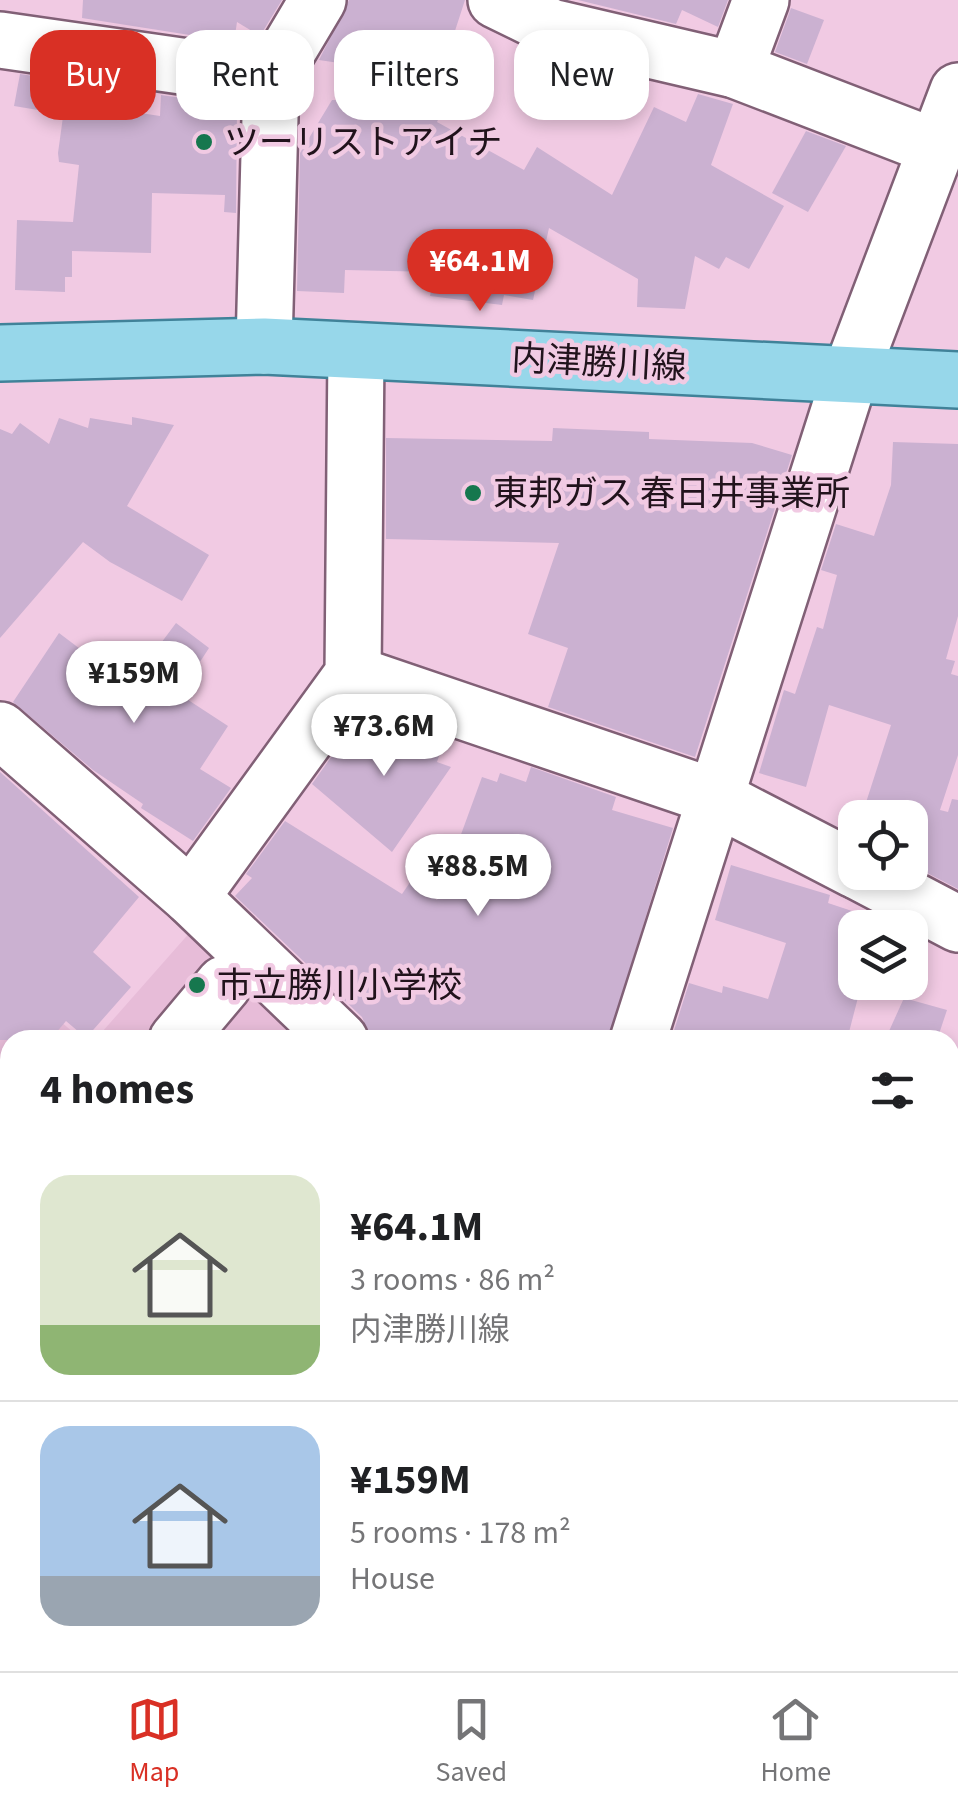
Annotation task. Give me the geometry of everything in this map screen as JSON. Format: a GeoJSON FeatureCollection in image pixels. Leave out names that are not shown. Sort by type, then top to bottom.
{"type":"FeatureCollection","features":[{"type":"Feature","properties":{"kind":"main road","name":"内津勝川線"},"geometry":{"type":"LineString","coordinates":[[0,353],[264,346],[958,380]]}},
{"type":"Feature","properties":{"kind":"street"},"geometry":{"type":"LineString","coordinates":[[300,30],[318,0]]}},
{"type":"Feature","properties":{"kind":"street"},"geometry":{"type":"LineString","coordinates":[[496,0],[551,27],[735,70],[936,147]]}},
{"type":"Feature","properties":{"kind":"street"},"geometry":{"type":"LineString","coordinates":[[735,70],[761,0]]}},
{"type":"Feature","properties":{"kind":"street"},"geometry":{"type":"LineString","coordinates":[[0,40],[176,66]]}},
{"type":"Feature","properties":{"kind":"street"},"geometry":{"type":"LineString","coordinates":[[641,1030],[712,796],[851,373],[958,91]]}},
{"type":"Feature","properties":{"kind":"street"},"geometry":{"type":"LineString","coordinates":[[264,346],[270,120]]}},
{"type":"Feature","properties":{"kind":"street"},"geometry":{"type":"LineString","coordinates":[[191,897],[352,674],[356,351]]}},
{"type":"Feature","properties":{"kind":"street"},"geometry":{"type":"LineString","coordinates":[[352,674],[712,796],[838,862]]}},
{"type":"Feature","properties":{"kind":"street"},"geometry":{"type":"LineString","coordinates":[[0,730],[191,897],[330,1030]]}},
{"type":"Feature","properties":{"kind":"street"},"geometry":{"type":"LineString","coordinates":[[892,890],[958,924]]}},
{"type":"Feature","properties":{"kind":"street"},"geometry":{"type":"LineString","coordinates":[[185,1030],[224,984]]}},
{"type":"Feature","properties":{"kind":"shaded area","name":"市立勝川小学校"},"geometry":{"type":"Polygon","coordinates":[[[192,930],[297,1030],[104,1030],[192,930]]]}},
{"type":"Feature","properties":{"kind":"shaded area"},"geometry":{"type":"Polygon","coordinates":[[[0,969],[70,1030],[0,1030],[0,969]]]}},
{"type":"Feature","properties":{"kind":"building"},"geometry":{"type":"Polygon","coordinates":[[[83,0],[282,0],[264,30],[250,30],[237,22],[236,30],[176,33],[82,18],[83,0]]]}},
{"type":"Feature","properties":{"kind":"building"},"geometry":{"type":"Polygon","coordinates":[[[349,0],[465,0],[455,30],[334,30],[349,0]]]}},
{"type":"Feature","properties":{"kind":"building"},"geometry":{"type":"Polygon","coordinates":[[[578,0],[728,0],[718,27],[682,10],[676,24],[578,0]]]}},
{"type":"Feature","properties":{"kind":"building"},"geometry":{"type":"Polygon","coordinates":[[[791,8],[824,20],[807,64],[775,52],[791,8]]]}},
{"type":"Feature","properties":{"kind":"building"},"geometry":{"type":"Polygon","coordinates":[[[334,30],[334,62],[319,60],[334,30]]]}},
{"type":"Feature","properties":{"kind":"building"},"geometry":{"type":"Polygon","coordinates":[[[20,74],[30,75],[30,109],[14,106],[20,74]]]}},
{"type":"Feature","properties":{"kind":"building"},"geometry":{"type":"Polygon","coordinates":[[[698,94],[733,104],[711,165],[784,206],[749,269],[726,257],[719,269],[695,256],[685,309],[637,307],[638,279],[549,228],[533,300],[504,295],[502,305],[430,296],[435,272],[345,270],[344,293],[297,291],[300,153],[332,100],[334,120],[438,120],[524,170],[537,147],[612,195],[654,107],[686,122],[698,94]]]}},
{"type":"Feature","properties":{"kind":"building"},"geometry":{"type":"Polygon","coordinates":[[[161,95],[176,97],[176,120],[237,120],[236,213],[224,212],[225,195],[152,193],[151,253],[72,251],[72,277],[65,277],[65,292],[15,290],[17,220],[73,222],[79,165],[59,162],[63,120],[156,120],[156,115],[160,116],[161,95]]]}},
{"type":"Feature","properties":{"kind":"building"},"geometry":{"type":"Polygon","coordinates":[[[806,131],[846,146],[808,212],[772,193],[806,131]]]}},
{"type":"Feature","properties":{"kind":"building"},"geometry":{"type":"Polygon","coordinates":[[[132,417],[174,425],[127,506],[209,555],[182,601],[110,562],[83,542],[0,638],[0,429],[12,434],[20,423],[49,444],[59,418],[88,428],[90,418],[132,425],[132,417]]]}},
{"type":"Feature","properties":{"kind":"building"},"geometry":{"type":"Polygon","coordinates":[[[553,428],[649,432],[649,439],[752,443],[792,455],[695,757],[548,707],[568,648],[528,634],[559,543],[386,539],[386,438],[552,441],[553,428]]]}},
{"type":"Feature","properties":{"kind":"building"},"geometry":{"type":"Polygon","coordinates":[[[893,442],[958,444],[958,616],[946,659],[955,661],[951,674],[958,676],[958,755],[940,810],[948,812],[952,799],[958,800],[958,889],[928,873],[928,800],[867,800],[891,725],[829,705],[806,787],[759,773],[784,690],[795,694],[817,627],[823,629],[837,575],[821,570],[836,524],[874,536],[891,485],[893,442]]]}},
{"type":"Feature","properties":{"kind":"building"},"geometry":{"type":"Polygon","coordinates":[[[176,623],[209,648],[179,694],[228,726],[200,769],[231,788],[193,841],[141,808],[143,804],[93,770],[13,702],[59,633],[129,686],[176,623]]]}},
{"type":"Feature","properties":{"kind":"building"},"geometry":{"type":"Polygon","coordinates":[[[372,719],[413,734],[415,728],[445,738],[437,762],[451,767],[392,852],[312,784],[349,732],[364,743],[372,719]]]}},
{"type":"Feature","properties":{"kind":"building"},"geometry":{"type":"Polygon","coordinates":[[[531,767],[616,797],[612,810],[673,828],[611,1030],[367,1030],[362,1017],[235,896],[252,878],[246,874],[285,821],[402,894],[413,878],[437,900],[482,777],[497,782],[500,773],[526,782],[531,767]]]}},
{"type":"Feature","properties":{"kind":"building"},"geometry":{"type":"Polygon","coordinates":[[[0,772],[139,897],[93,952],[131,987],[93,1030],[77,1030],[66,1021],[58,1030],[0,1030],[0,772]]]}},
{"type":"Feature","properties":{"kind":"building"},"geometry":{"type":"Polygon","coordinates":[[[731,865],[830,895],[828,903],[849,910],[838,910],[838,1000],[857,1000],[850,1030],[674,1030],[689,983],[722,993],[723,986],[768,999],[786,943],[715,920],[731,865]]]}},
{"type":"Feature","properties":{"kind":"building"},"geometry":{"type":"Polygon","coordinates":[[[903,1000],[911,1000],[947,1010],[940,1030],[890,1030],[903,1000]]]}},
{"type":"Feature","properties":{"kind":"place","name":"ツーリストアイチ"},"geometry":{"type":"Point","coordinates":[204,142]}},
{"type":"Feature","properties":{"kind":"place","name":"東邦ガス 春日井事業所"},"geometry":{"type":"Point","coordinates":[473,493]}},
{"type":"Feature","properties":{"kind":"place","name":"市立勝川小学校"},"geometry":{"type":"Point","coordinates":[197,985]}}]}
